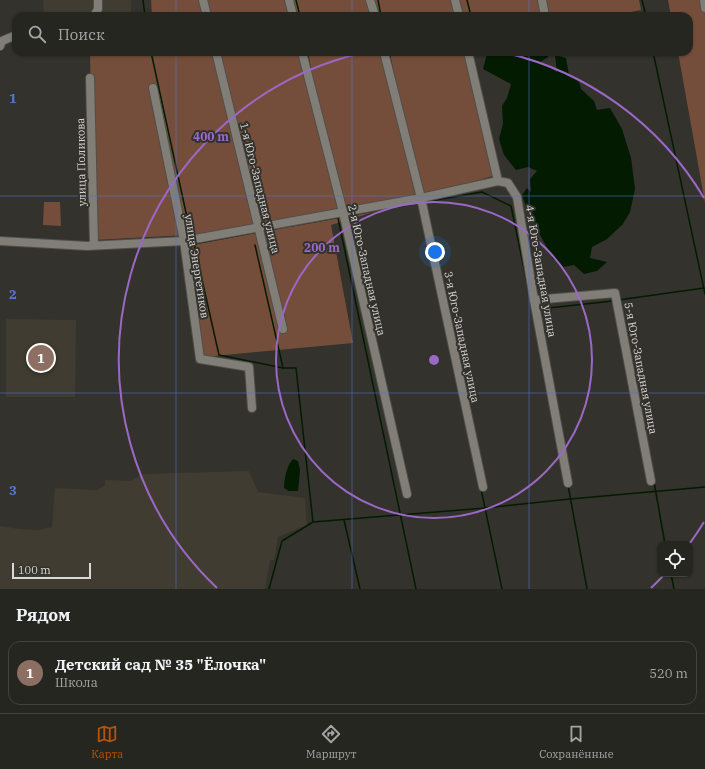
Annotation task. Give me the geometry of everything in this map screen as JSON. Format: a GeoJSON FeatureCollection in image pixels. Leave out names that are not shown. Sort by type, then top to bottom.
{"type":"FeatureCollection","features":[{"type":"Feature","properties":{"kind":"street"},"geometry":{"type":"LineString","coordinates":[[96,12],[98,9],[98,0]]}},
{"type":"Feature","properties":{"kind":"street"},"geometry":{"type":"LineString","coordinates":[[204,0],[206,12]]}},
{"type":"Feature","properties":{"kind":"street"},"geometry":{"type":"LineString","coordinates":[[289,0],[292,12]]}},
{"type":"Feature","properties":{"kind":"street"},"geometry":{"type":"LineString","coordinates":[[370,0],[374,12]]}},
{"type":"Feature","properties":{"kind":"street"},"geometry":{"type":"LineString","coordinates":[[455,0],[458,12]]}},
{"type":"Feature","properties":{"kind":"street"},"geometry":{"type":"LineString","coordinates":[[542,0],[544,12]]}},
{"type":"Feature","properties":{"kind":"street"},"geometry":{"type":"LineString","coordinates":[[704,0],[705,8]]}},
{"type":"Feature","properties":{"kind":"street"},"geometry":{"type":"LineString","coordinates":[[0,46],[2,41],[12,37]]}},
{"type":"Feature","properties":{"kind":"street","name":"1-я Юго-Западная улица"},"geometry":{"type":"LineString","coordinates":[[217,56],[283,329]]}},
{"type":"Feature","properties":{"kind":"street","name":"2-я Юго-Западная улица"},"geometry":{"type":"LineString","coordinates":[[303,56],[343,212],[407,494]]}},
{"type":"Feature","properties":{"kind":"street","name":"3-я Юго-Западная улица"},"geometry":{"type":"LineString","coordinates":[[385,56],[421,198],[483,487]]}},
{"type":"Feature","properties":{"kind":"street"},"geometry":{"type":"LineString","coordinates":[[0,241],[94,245],[184,242],[421,198],[498,181],[469,56]]}},
{"type":"Feature","properties":{"kind":"street","name":"улица Поликова"},"geometry":{"type":"LineString","coordinates":[[90,78],[94,245]]}},
{"type":"Feature","properties":{"kind":"street","name":"улица Энергетиков"},"geometry":{"type":"LineString","coordinates":[[153,88],[184,242],[200,359],[249,367],[252,408]]}},
{"type":"Feature","properties":{"kind":"street","name":"4-я Юго-Западная улица"},"geometry":{"type":"LineString","coordinates":[[498,181],[508,183],[517,197],[534,300],[568,483]]}},
{"type":"Feature","properties":{"kind":"street","name":"5-я Юго-Западная улица"},"geometry":{"type":"LineString","coordinates":[[534,300],[615,293],[651,481]]}},
{"type":"Feature","properties":{"kind":"shaded area"},"geometry":{"type":"Polygon","coordinates":[[[43,0],[131,0],[131,12],[44,12],[43,0]]]}},
{"type":"Feature","properties":{"kind":"shaded area"},"geometry":{"type":"Polygon","coordinates":[[[151,0],[639,0],[641,10],[631,12],[152,12],[151,0]]]}},
{"type":"Feature","properties":{"kind":"shaded area"},"geometry":{"type":"Polygon","coordinates":[[[668,0],[705,0],[705,203],[679,56],[693,56],[693,12],[670,12],[668,0]]]}},
{"type":"Feature","properties":{"kind":"shaded area"},"geometry":{"type":"Polygon","coordinates":[[[90,56],[472,56],[499,174],[331,225],[353,343],[204,357],[187,235],[94,240],[90,56]]]}},
{"type":"Feature","properties":{"kind":"shaded area"},"geometry":{"type":"Polygon","coordinates":[[[486,56],[548,56],[540,62],[557,72],[555,56],[566,58],[569,75],[579,82],[581,89],[594,101],[597,110],[610,108],[622,129],[631,158],[635,189],[630,212],[623,224],[607,239],[592,247],[590,258],[607,262],[597,271],[584,274],[574,265],[563,267],[553,259],[529,214],[522,195],[527,188],[531,192],[530,179],[537,171],[528,167],[516,170],[504,155],[499,139],[503,124],[502,106],[507,98],[511,84],[483,69],[486,56]]]}},
{"type":"Feature","properties":{"kind":"shaded area"},"geometry":{"type":"Polygon","coordinates":[[[44,202],[60,202],[61,226],[43,225],[44,202]]]}},
{"type":"Feature","properties":{"kind":"shaded area"},"geometry":{"type":"Polygon","coordinates":[[[6,319],[76,320],[75,397],[6,397],[6,319]]]}},
{"type":"Feature","properties":{"kind":"shaded area"},"geometry":{"type":"Polygon","coordinates":[[[293,459],[298,461],[300,470],[298,491],[289,491],[284,488],[286,472],[293,459]]]}},
{"type":"Feature","properties":{"kind":"shaded area"},"geometry":{"type":"Polygon","coordinates":[[[249,471],[258,492],[305,498],[307,525],[278,537],[274,560],[270,560],[265,589],[0,589],[0,526],[39,530],[52,527],[55,488],[97,490],[105,486],[105,480],[130,481],[143,474],[249,471]]]}},
{"type":"Feature","properties":{"kind":"waterway"},"geometry":{"type":"LineString","coordinates":[[143,0],[144,12]]}},
{"type":"Feature","properties":{"kind":"waterway"},"geometry":{"type":"LineString","coordinates":[[296,0],[299,12]]}},
{"type":"Feature","properties":{"kind":"waterway"},"geometry":{"type":"LineString","coordinates":[[378,0],[380,12]]}},
{"type":"Feature","properties":{"kind":"waterway"},"geometry":{"type":"LineString","coordinates":[[467,0],[470,12]]}},
{"type":"Feature","properties":{"kind":"waterway"},"geometry":{"type":"LineString","coordinates":[[642,0],[645,12]]}},
{"type":"Feature","properties":{"kind":"waterway"},"geometry":{"type":"LineString","coordinates":[[152,56],[190,231]]}},
{"type":"Feature","properties":{"kind":"waterway"},"geometry":{"type":"LineString","coordinates":[[308,56],[312,77]]}},
{"type":"Feature","properties":{"kind":"waterway"},"geometry":{"type":"LineString","coordinates":[[390,56],[392,68]]}},
{"type":"Feature","properties":{"kind":"waterway"},"geometry":{"type":"LineString","coordinates":[[654,56],[705,294]]}},
{"type":"Feature","properties":{"kind":"waterway"},"geometry":{"type":"LineString","coordinates":[[424,202],[482,192],[511,206],[529,293]]}},
{"type":"Feature","properties":{"kind":"waterway"},"geometry":{"type":"LineString","coordinates":[[347,216],[418,203]]}},
{"type":"Feature","properties":{"kind":"waterway"},"geometry":{"type":"LineString","coordinates":[[263,231],[341,217]]}},
{"type":"Feature","properties":{"kind":"waterway"},"geometry":{"type":"LineString","coordinates":[[338,218],[416,589]]}},
{"type":"Feature","properties":{"kind":"waterway"},"geometry":{"type":"LineString","coordinates":[[257,232],[194,244],[219,355],[283,368],[296,368],[313,522]]}},
{"type":"Feature","properties":{"kind":"waterway"},"geometry":{"type":"LineString","coordinates":[[255,245],[283,368]]}},
{"type":"Feature","properties":{"kind":"waterway"},"geometry":{"type":"LineString","coordinates":[[618,300],[704,288]]}},
{"type":"Feature","properties":{"kind":"waterway"},"geometry":{"type":"LineString","coordinates":[[539,309],[613,301]]}},
{"type":"Feature","properties":{"kind":"waterway"},"geometry":{"type":"LineString","coordinates":[[654,482],[664,541]]}},
{"type":"Feature","properties":{"kind":"waterway"},"geometry":{"type":"LineString","coordinates":[[568,485],[587,589]]}},
{"type":"Feature","properties":{"kind":"waterway"},"geometry":{"type":"LineString","coordinates":[[269,589],[282,541],[313,522],[485,508],[705,487]]}},
{"type":"Feature","properties":{"kind":"waterway"},"geometry":{"type":"LineString","coordinates":[[481,489],[502,589]]}},
{"type":"Feature","properties":{"kind":"waterway"},"geometry":{"type":"LineString","coordinates":[[344,520],[360,589]]}},
{"type":"Feature","properties":{"kind":"waterway"},"geometry":{"type":"LineString","coordinates":[[672,577],[674,589]]}},
{"type":"Feature","properties":{"kind":"place","name":"Детский сад № 35 \"Ёлочка\""},"geometry":{"type":"Point","coordinates":[41,358]}}]}
